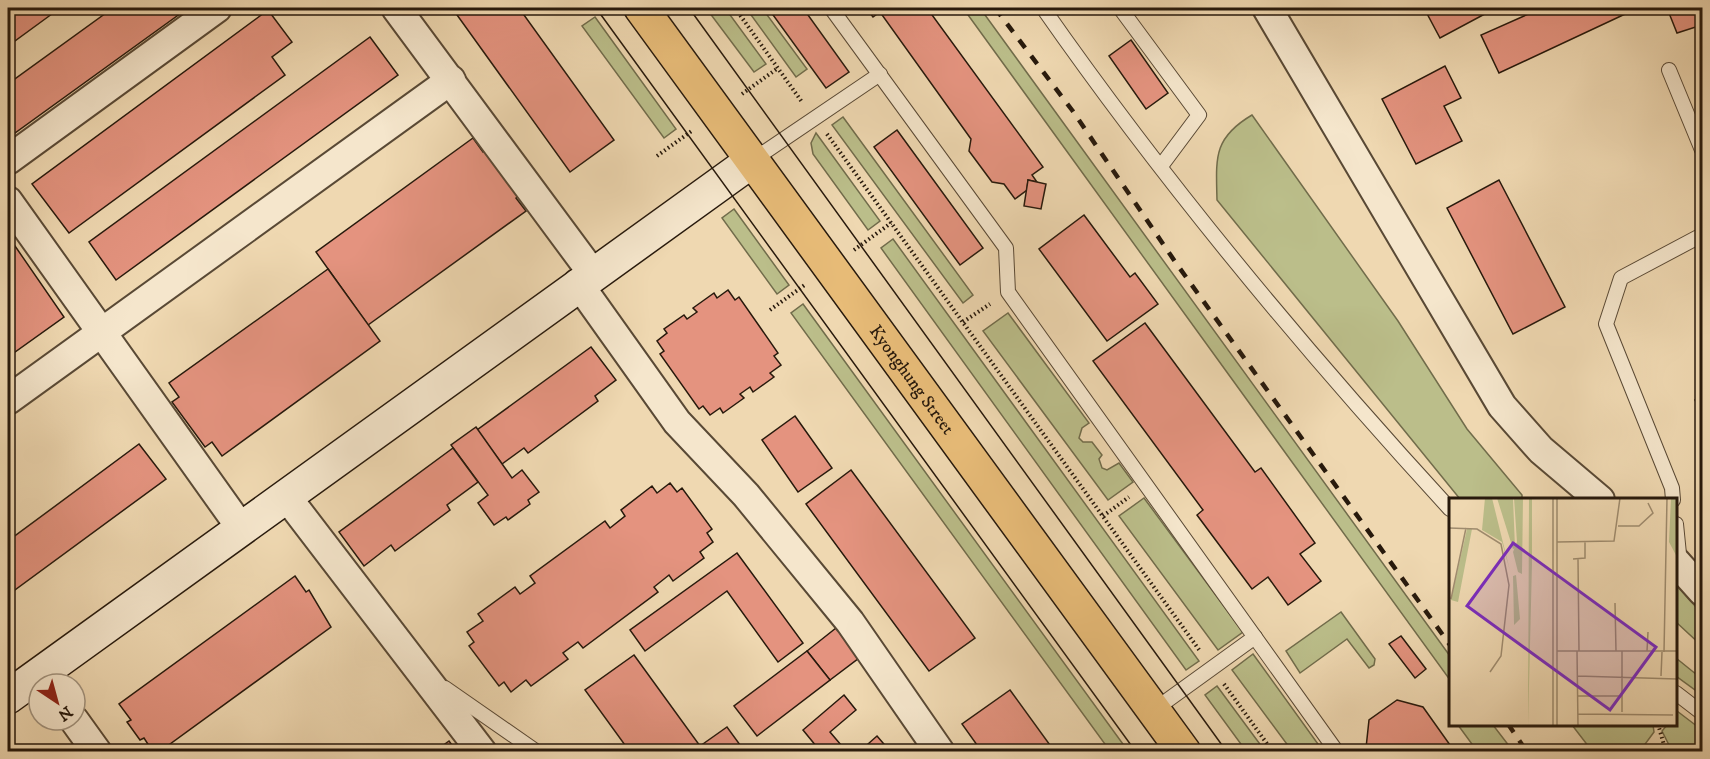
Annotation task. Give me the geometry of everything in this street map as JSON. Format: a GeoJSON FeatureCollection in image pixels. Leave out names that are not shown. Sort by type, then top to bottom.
{"type":"FeatureCollection","features":[{"type":"Feature","properties":{"kind":"main road","name":"Kyonghung Street"},"geometry":{"type":"LineString","coordinates":[[641,8],[1184,752]]}},
{"type":"Feature","properties":{"kind":"street"},"geometry":{"type":"LineString","coordinates":[[8,160],[217,8]]}},
{"type":"Feature","properties":{"kind":"street"},"geometry":{"type":"LineString","coordinates":[[396,8],[451,80],[585,278],[677,422],[746,495],[850,622],[940,752]]}},
{"type":"Feature","properties":{"kind":"street"},"geometry":{"type":"LineString","coordinates":[[1267,8],[1502,406],[1540,450],[1592,498]]}},
{"type":"Feature","properties":{"kind":"street"},"geometry":{"type":"LineString","coordinates":[[8,400],[451,80]]}},
{"type":"Feature","properties":{"kind":"street"},"geometry":{"type":"LineString","coordinates":[[54,672],[241,528],[585,278],[753,160]]}},
{"type":"Feature","properties":{"kind":"street"},"geometry":{"type":"LineString","coordinates":[[8,201],[103,331],[241,528]]}},
{"type":"Feature","properties":{"kind":"street"},"geometry":{"type":"LineString","coordinates":[[286,496],[426,675],[482,752]]}},
{"type":"Feature","properties":{"kind":"street"},"geometry":{"type":"LineString","coordinates":[[1678,564],[1702,591]]}},
{"type":"Feature","properties":{"kind":"street"},"geometry":{"type":"LineString","coordinates":[[8,697],[27,688]]}},
{"type":"Feature","properties":{"kind":"street"},"geometry":{"type":"LineString","coordinates":[[83,732],[97,752]]}},
{"type":"Feature","properties":{"kind":"lane"},"geometry":{"type":"LineString","coordinates":[[831,8],[1006,248],[1008,292],[1336,752]]}},
{"type":"Feature","properties":{"kind":"lane"},"geometry":{"type":"LineString","coordinates":[[1042,8],[1161,166],[1344,393],[1449,508]]}},
{"type":"Feature","properties":{"kind":"lane"},"geometry":{"type":"LineString","coordinates":[[1120,8],[1199,115],[1161,166]]}},
{"type":"Feature","properties":{"kind":"lane"},"geometry":{"type":"LineString","coordinates":[[1669,70],[1702,150]]}},
{"type":"Feature","properties":{"kind":"lane"},"geometry":{"type":"LineString","coordinates":[[753,160],[880,74]]}},
{"type":"Feature","properties":{"kind":"lane"},"geometry":{"type":"LineString","coordinates":[[1673,498],[1672,488],[1606,324],[1621,278],[1702,235]]}},
{"type":"Feature","properties":{"kind":"lane"},"geometry":{"type":"LineString","coordinates":[[1677,544],[1678,564]]}},
{"type":"Feature","properties":{"kind":"lane"},"geometry":{"type":"LineString","coordinates":[[1154,710],[1255,637]]}},
{"type":"Feature","properties":{"kind":"lane"},"geometry":{"type":"LineString","coordinates":[[426,675],[537,752]]}},
{"type":"Feature","properties":{"kind":"lane"},"geometry":{"type":"LineString","coordinates":[[1677,694],[1702,713]]}},
{"type":"Feature","properties":{"kind":"path"},"geometry":{"type":"LineString","coordinates":[[735,8],[1273,752]]}},
{"type":"Feature","properties":{"kind":"path"},"geometry":{"type":"LineString","coordinates":[[963,322],[1008,292]]}},
{"type":"Feature","properties":{"kind":"path"},"geometry":{"type":"LineString","coordinates":[[1103,516],[1146,486]]}},
{"type":"Feature","properties":{"kind":"path"},"geometry":{"type":"LineString","coordinates":[[1659,726],[1666,752]]}},
{"type":"Feature","properties":{"kind":"green space"},"geometry":{"type":"Polygon","coordinates":[[[706,8],[725,8],[766,64],[754,72],[706,8]]]}},
{"type":"Feature","properties":{"kind":"green space"},"geometry":{"type":"Polygon","coordinates":[[[746,8],[762,8],[807,69],[796,77],[746,8]]]}},
{"type":"Feature","properties":{"kind":"green space"},"geometry":{"type":"Polygon","coordinates":[[[963,8],[980,8],[1449,655],[1449,679],[963,8]]]}},
{"type":"Feature","properties":{"kind":"green space"},"geometry":{"type":"Polygon","coordinates":[[[595,17],[676,129],[664,138],[582,26],[595,17]]]}},
{"type":"Feature","properties":{"kind":"green space"},"geometry":{"type":"Polygon","coordinates":[[[1252,115],[1398,321],[1467,429],[1522,495],[1522,498],[1459,498],[1217,200],[1217,161],[1220,150],[1230,132],[1252,115]]]}},
{"type":"Feature","properties":{"kind":"green space"},"geometry":{"type":"Polygon","coordinates":[[[843,117],[973,295],[963,303],[832,125],[843,117]]]}},
{"type":"Feature","properties":{"kind":"green space"},"geometry":{"type":"Polygon","coordinates":[[[816,133],[880,221],[868,230],[813,154],[811,143],[816,133]]]}},
{"type":"Feature","properties":{"kind":"green space"},"geometry":{"type":"Polygon","coordinates":[[[734,209],[789,285],[777,294],[722,218],[734,209]]]}},
{"type":"Feature","properties":{"kind":"green space"},"geometry":{"type":"Polygon","coordinates":[[[893,239],[1199,661],[1186,670],[881,248],[893,239]]]}},
{"type":"Feature","properties":{"kind":"green space"},"geometry":{"type":"Polygon","coordinates":[[[803,304],[1128,751],[1110,751],[791,313],[803,304]]]}},
{"type":"Feature","properties":{"kind":"green space"},"geometry":{"type":"Polygon","coordinates":[[[1008,313],[1089,423],[1082,428],[1079,438],[1083,442],[1092,442],[1102,455],[1099,459],[1102,468],[1107,470],[1119,463],[1133,482],[1108,500],[983,331],[1008,313]]]}},
{"type":"Feature","properties":{"kind":"green space"},"geometry":{"type":"Polygon","coordinates":[[[1144,498],[1243,632],[1218,650],[1119,516],[1144,498]]]}},
{"type":"Feature","properties":{"kind":"green space"},"geometry":{"type":"Polygon","coordinates":[[[1677,585],[1702,614],[1702,646],[1677,623],[1677,585]]]}},
{"type":"Feature","properties":{"kind":"green space"},"geometry":{"type":"Polygon","coordinates":[[[1341,612],[1375,659],[1374,665],[1369,668],[1347,639],[1300,673],[1286,651],[1341,612]]]}},
{"type":"Feature","properties":{"kind":"green space"},"geometry":{"type":"Polygon","coordinates":[[[1253,654],[1323,751],[1292,751],[1232,670],[1253,654]]]}},
{"type":"Feature","properties":{"kind":"green space"},"geometry":{"type":"Polygon","coordinates":[[[1677,659],[1702,679],[1702,695],[1677,677],[1677,659]]]}},
{"type":"Feature","properties":{"kind":"green space"},"geometry":{"type":"Polygon","coordinates":[[[1217,686],[1265,751],[1246,751],[1205,695],[1217,686]]]}},
{"type":"Feature","properties":{"kind":"green space"},"geometry":{"type":"Polygon","coordinates":[[[1677,711],[1702,730],[1702,751],[1672,751],[1662,731],[1666,726],[1677,726],[1677,711]]]}},
{"type":"Feature","properties":{"kind":"green space"},"geometry":{"type":"Polygon","coordinates":[[[1459,726],[1494,726],[1513,751],[1477,751],[1459,726]]]}},
{"type":"Feature","properties":{"kind":"green space"},"geometry":{"type":"Polygon","coordinates":[[[1573,726],[1653,726],[1654,732],[1640,751],[1592,751],[1573,726]]]}},
{"type":"Feature","properties":{"kind":"building"},"geometry":{"type":"Polygon","coordinates":[[[8,8],[53,8],[56,11],[8,46],[8,8]]]}},
{"type":"Feature","properties":{"kind":"building"},"geometry":{"type":"Polygon","coordinates":[[[113,8],[188,8],[8,138],[8,84],[113,8]]]}},
{"type":"Feature","properties":{"kind":"building"},"geometry":{"type":"Polygon","coordinates":[[[452,8],[519,8],[614,140],[570,172],[452,8]]]}},
{"type":"Feature","properties":{"kind":"building"},"geometry":{"type":"Polygon","coordinates":[[[768,8],[803,8],[849,72],[826,88],[768,8]]]}},
{"type":"Feature","properties":{"kind":"building"},"geometry":{"type":"Polygon","coordinates":[[[866,8],[927,8],[1043,167],[1032,175],[1037,182],[1028,180],[1027,190],[1015,199],[1004,184],[992,182],[969,151],[971,139],[880,12],[873,17],[866,8]]]}},
{"type":"Feature","properties":{"kind":"building"},"geometry":{"type":"Polygon","coordinates":[[[1424,8],[1496,8],[1440,38],[1424,8]]]}},
{"type":"Feature","properties":{"kind":"building"},"geometry":{"type":"Polygon","coordinates":[[[1542,8],[1638,8],[1499,73],[1481,35],[1542,8]]]}},
{"type":"Feature","properties":{"kind":"building"},"geometry":{"type":"Polygon","coordinates":[[[1667,8],[1702,8],[1702,25],[1677,33],[1667,8]]]}},
{"type":"Feature","properties":{"kind":"building"},"geometry":{"type":"Polygon","coordinates":[[[268,10],[292,42],[272,57],[285,75],[69,233],[32,184],[268,10]]]}},
{"type":"Feature","properties":{"kind":"building"},"geometry":{"type":"Polygon","coordinates":[[[370,37],[398,75],[116,280],[89,242],[370,37]]]}},
{"type":"Feature","properties":{"kind":"building"},"geometry":{"type":"Polygon","coordinates":[[[1131,40],[1168,93],[1146,109],[1109,56],[1131,40]]]}},
{"type":"Feature","properties":{"kind":"building"},"geometry":{"type":"Polygon","coordinates":[[[1445,66],[1461,98],[1444,106],[1462,141],[1416,164],[1382,99],[1445,66]]]}},
{"type":"Feature","properties":{"kind":"building"},"geometry":{"type":"Polygon","coordinates":[[[897,130],[983,248],[960,265],[874,147],[897,130]]]}},
{"type":"Feature","properties":{"kind":"building"},"geometry":{"type":"Polygon","coordinates":[[[473,138],[483,152],[489,148],[522,193],[516,198],[526,211],[368,325],[316,252],[473,138]]]}},
{"type":"Feature","properties":{"kind":"building"},"geometry":{"type":"Polygon","coordinates":[[[1028,180],[1046,184],[1041,209],[1024,206],[1028,180]]]}},
{"type":"Feature","properties":{"kind":"building"},"geometry":{"type":"Polygon","coordinates":[[[1499,180],[1565,307],[1513,334],[1447,208],[1499,180]]]}},
{"type":"Feature","properties":{"kind":"building"},"geometry":{"type":"Polygon","coordinates":[[[1084,215],[1130,277],[1135,273],[1158,304],[1107,341],[1039,249],[1084,215]]]}},
{"type":"Feature","properties":{"kind":"building"},"geometry":{"type":"Polygon","coordinates":[[[15,246],[64,317],[8,357],[8,251],[15,246]]]}},
{"type":"Feature","properties":{"kind":"building"},"geometry":{"type":"Polygon","coordinates":[[[328,269],[380,341],[222,456],[212,442],[205,447],[172,402],[179,397],[169,383],[328,269]]]}},
{"type":"Feature","properties":{"kind":"building"},"geometry":{"type":"Polygon","coordinates":[[[728,290],[735,300],[739,297],[778,353],[774,356],[781,365],[770,373],[774,377],[753,392],[750,387],[740,394],[744,398],[723,413],[720,408],[710,415],[703,406],[699,409],[660,354],[664,351],[657,341],[667,333],[664,329],[684,315],[687,319],[697,312],[693,308],[714,293],[717,298],[728,290]]]}},
{"type":"Feature","properties":{"kind":"building"},"geometry":{"type":"Polygon","coordinates":[[[1145,323],[1255,472],[1261,468],[1315,543],[1300,554],[1321,581],[1288,605],[1268,577],[1252,589],[1197,515],[1203,510],[1093,361],[1145,323]]]}},
{"type":"Feature","properties":{"kind":"building"},"geometry":{"type":"Polygon","coordinates":[[[591,347],[616,380],[595,396],[598,401],[528,453],[524,448],[502,464],[477,430],[591,347]]]}},
{"type":"Feature","properties":{"kind":"building"},"geometry":{"type":"Polygon","coordinates":[[[1702,397],[1702,416],[1695,400],[1702,397]]]}},
{"type":"Feature","properties":{"kind":"building"},"geometry":{"type":"Polygon","coordinates":[[[795,416],[832,468],[798,492],[762,440],[795,416]]]}},
{"type":"Feature","properties":{"kind":"building"},"geometry":{"type":"Polygon","coordinates":[[[476,427],[512,478],[522,470],[539,492],[528,500],[530,504],[508,520],[506,517],[494,525],[478,503],[488,495],[451,445],[476,427]]]}},
{"type":"Feature","properties":{"kind":"building"},"geometry":{"type":"Polygon","coordinates":[[[139,444],[166,479],[8,595],[8,541],[139,444]]]}},
{"type":"Feature","properties":{"kind":"building"},"geometry":{"type":"Polygon","coordinates":[[[453,448],[478,482],[447,505],[450,510],[395,551],[391,545],[364,566],[339,532],[453,448]]]}},
{"type":"Feature","properties":{"kind":"building"},"geometry":{"type":"Polygon","coordinates":[[[851,470],[975,638],[929,671],[806,504],[851,470]]]}},
{"type":"Feature","properties":{"kind":"building"},"geometry":{"type":"Polygon","coordinates":[[[670,483],[677,492],[682,488],[712,529],[707,533],[713,542],[700,552],[704,558],[673,581],[669,575],[654,587],[658,592],[583,648],[578,642],[563,653],[568,659],[531,686],[526,680],[511,692],[504,682],[499,686],[469,646],[474,642],[467,632],[483,621],[478,614],[515,587],[520,594],[535,583],[530,576],[605,521],[610,528],[625,516],[621,510],[652,486],[657,493],[670,483]]]}},
{"type":"Feature","properties":{"kind":"building"},"geometry":{"type":"Polygon","coordinates":[[[737,553],[803,643],[778,662],[727,591],[645,651],[630,630],[737,553]]]}},
{"type":"Feature","properties":{"kind":"building"},"geometry":{"type":"Polygon","coordinates":[[[295,576],[306,592],[309,590],[331,627],[159,752],[153,752],[144,738],[140,740],[127,722],[131,720],[119,704],[295,576]]]}},
{"type":"Feature","properties":{"kind":"building"},"geometry":{"type":"Polygon","coordinates":[[[836,628],[859,658],[830,680],[807,651],[836,628]]]}},
{"type":"Feature","properties":{"kind":"building"},"geometry":{"type":"Polygon","coordinates":[[[1401,636],[1426,669],[1415,678],[1389,644],[1401,636]]]}},
{"type":"Feature","properties":{"kind":"building"},"geometry":{"type":"Polygon","coordinates":[[[807,651],[830,680],[757,736],[734,706],[807,651]]]}},
{"type":"Feature","properties":{"kind":"building"},"geometry":{"type":"Polygon","coordinates":[[[634,655],[700,746],[727,727],[743,749],[630,752],[585,690],[634,655]]]}},
{"type":"Feature","properties":{"kind":"building"},"geometry":{"type":"Polygon","coordinates":[[[1010,690],[1055,752],[982,752],[962,724],[1010,690]]]}},
{"type":"Feature","properties":{"kind":"building"},"geometry":{"type":"Polygon","coordinates":[[[844,695],[856,710],[830,732],[847,752],[821,752],[803,730],[844,695]]]}},
{"type":"Feature","properties":{"kind":"building"},"geometry":{"type":"Polygon","coordinates":[[[1397,700],[1423,707],[1455,752],[1369,752],[1366,748],[1369,720],[1397,700]]]}},
{"type":"Feature","properties":{"kind":"building"},"geometry":{"type":"Polygon","coordinates":[[[877,736],[889,750],[887,752],[859,752],[877,736]]]}},
{"type":"Feature","properties":{"kind":"building"},"geometry":{"type":"Polygon","coordinates":[[[449,741],[457,752],[434,752],[449,741]]]}},
{"type":"Feature","properties":{"kind":"tram line"},"geometry":{"type":"LineString","coordinates":[[596,8],[1136,752]]}},
{"type":"Feature","properties":{"kind":"tram line"},"geometry":{"type":"LineString","coordinates":[[689,8],[1227,752]]}},
{"type":"Feature","properties":{"kind":"railway"},"geometry":{"type":"LineString","coordinates":[[995,8],[1072,110],[1176,263],[1449,644]]}},
{"type":"Feature","properties":{"kind":"railway"},"geometry":{"type":"LineString","coordinates":[[1509,726],[1527,752]]}}]}
